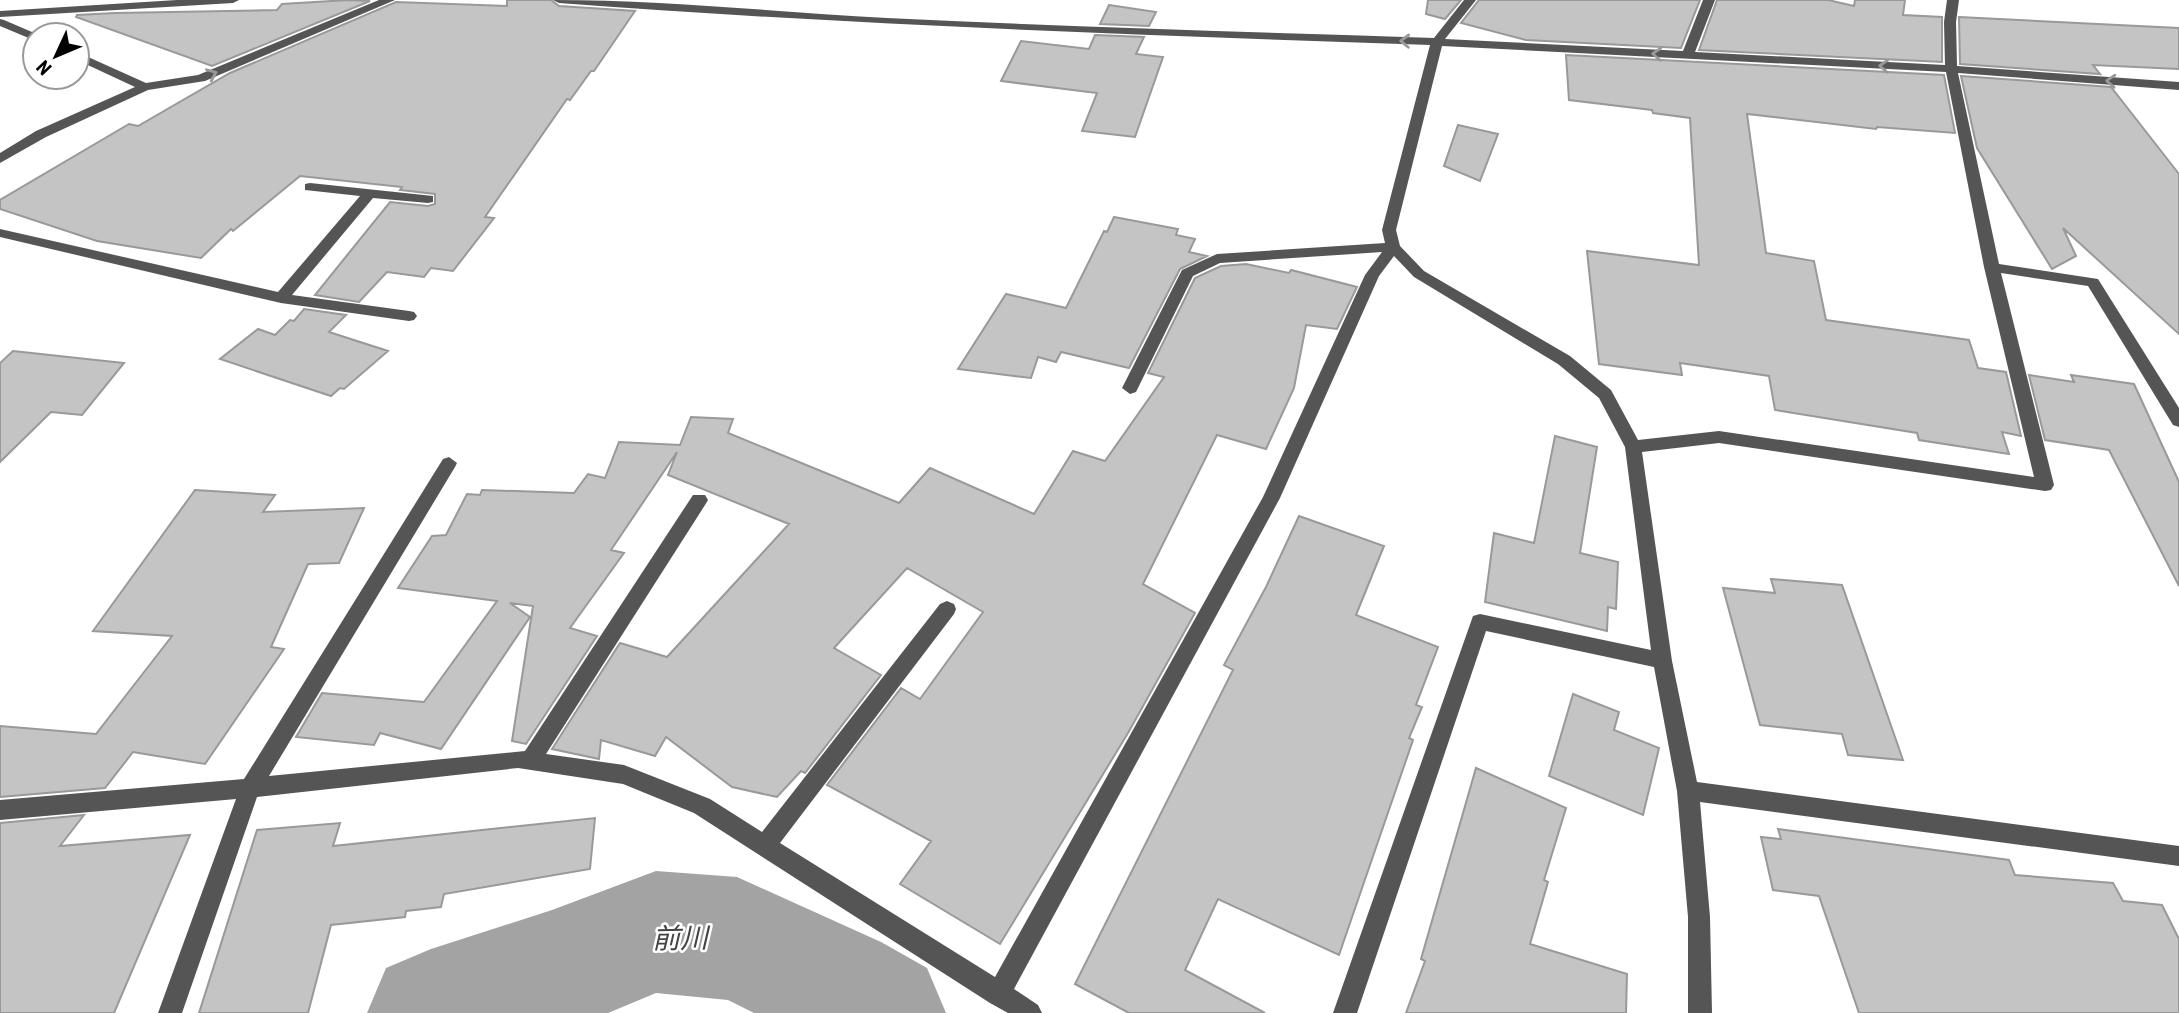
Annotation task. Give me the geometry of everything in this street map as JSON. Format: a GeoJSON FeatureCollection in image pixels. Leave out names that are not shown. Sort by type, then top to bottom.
{"type":"FeatureCollection","features":[{"type":"Feature","properties":{"kind":"street"},"geometry":{"type":"LineString","coordinates":[[0,4],[4,0]]}},
{"type":"Feature","properties":{"kind":"street"},"geometry":{"type":"LineString","coordinates":[[0,14],[94,6],[233,0]]}},
{"type":"Feature","properties":{"kind":"street"},"geometry":{"type":"LineString","coordinates":[[0,159],[41,135],[145,87],[201,78],[389,0]]}},
{"type":"Feature","properties":{"kind":"street"},"geometry":{"type":"LineString","coordinates":[[559,0],[761,15],[998,27],[1437,42],[1950,69],[2179,86]]}},
{"type":"Feature","properties":{"kind":"street"},"geometry":{"type":"LineString","coordinates":[[1470,0],[1437,42],[1390,230],[1393,247],[1419,274],[1564,360],[1605,394],[1633,447],[1662,661],[1688,791],[1699,918],[1700,1013]]}},
{"type":"Feature","properties":{"kind":"street"},"geometry":{"type":"LineString","coordinates":[[1687,56],[1709,0]]}},
{"type":"Feature","properties":{"kind":"street"},"geometry":{"type":"LineString","coordinates":[[1633,447],[1719,437],[2045,485],[1991,267],[1950,69],[1948,28],[1953,0]]}},
{"type":"Feature","properties":{"kind":"street"},"geometry":{"type":"LineString","coordinates":[[0,22],[21,31]]}},
{"type":"Feature","properties":{"kind":"street"},"geometry":{"type":"LineString","coordinates":[[91,62],[145,87]]}},
{"type":"Feature","properties":{"kind":"street"},"geometry":{"type":"LineString","coordinates":[[310,187],[428,199]]}},
{"type":"Feature","properties":{"kind":"street"},"geometry":{"type":"LineString","coordinates":[[281,298],[370,193]]}},
{"type":"Feature","properties":{"kind":"street"},"geometry":{"type":"LineString","coordinates":[[0,233],[281,298],[409,316]]}},
{"type":"Feature","properties":{"kind":"street"},"geometry":{"type":"LineString","coordinates":[[1130,388],[1187,273],[1217,259],[1393,247]]}},
{"type":"Feature","properties":{"kind":"street"},"geometry":{"type":"LineString","coordinates":[[999,995],[1271,498],[1372,275],[1393,247]]}},
{"type":"Feature","properties":{"kind":"street"},"geometry":{"type":"LineString","coordinates":[[1991,267],[2093,282],[2179,421]]}},
{"type":"Feature","properties":{"kind":"street"},"geometry":{"type":"LineString","coordinates":[[170,1013],[250,788],[450,463]]}},
{"type":"Feature","properties":{"kind":"street"},"geometry":{"type":"LineString","coordinates":[[530,761],[699,500]]}},
{"type":"Feature","properties":{"kind":"street"},"geometry":{"type":"LineString","coordinates":[[765,846],[947,609]]}},
{"type":"Feature","properties":{"kind":"street"},"geometry":{"type":"LineString","coordinates":[[1345,1013],[1480,622],[1662,661]]}},
{"type":"Feature","properties":{"kind":"street"},"geometry":{"type":"LineString","coordinates":[[0,810],[250,788],[518,759],[624,775],[702,806],[1030,1013]]}},
{"type":"Feature","properties":{"kind":"street"},"geometry":{"type":"LineString","coordinates":[[1688,791],[2179,856]]}},
{"type":"Feature","properties":{"kind":"building"},"geometry":{"type":"Polygon","coordinates":[[[507,0],[551,0],[559,6],[635,11],[594,71],[591,71],[570,100],[567,99],[485,217],[494,218],[453,271],[431,268],[424,277],[387,272],[359,302],[315,295],[390,202],[428,206],[435,204],[435,194],[400,190],[402,187],[300,176],[233,231],[231,229],[201,258],[97,241],[0,209],[0,200],[129,124],[138,126],[230,73],[396,2],[507,6],[507,0]]]}},
{"type":"Feature","properties":{"kind":"building"},"geometry":{"type":"Polygon","coordinates":[[[1428,0],[1461,0],[1445,19],[1426,14],[1428,0]]]}},
{"type":"Feature","properties":{"kind":"building"},"geometry":{"type":"Polygon","coordinates":[[[1479,0],[1700,0],[1681,48],[1526,40],[1461,23],[1479,0]]]}},
{"type":"Feature","properties":{"kind":"building"},"geometry":{"type":"Polygon","coordinates":[[[1717,0],[1828,0],[1854,6],[1855,0],[1905,0],[1903,15],[1942,17],[1942,62],[1699,50],[1717,0]]]}},
{"type":"Feature","properties":{"kind":"building"},"geometry":{"type":"Polygon","coordinates":[[[370,1],[212,66],[76,17],[115,13],[277,10],[282,4],[370,1]]]}},
{"type":"Feature","properties":{"kind":"building"},"geometry":{"type":"Polygon","coordinates":[[[1109,5],[1156,12],[1149,26],[1100,24],[1109,5]]]}},
{"type":"Feature","properties":{"kind":"building"},"geometry":{"type":"Polygon","coordinates":[[[1959,17],[2179,28],[2179,69],[2093,65],[2100,74],[1960,64],[1959,17]]]}},
{"type":"Feature","properties":{"kind":"building"},"geometry":{"type":"Polygon","coordinates":[[[1095,35],[1144,37],[1136,54],[1163,57],[1135,137],[1082,131],[1097,93],[1001,81],[1021,41],[1089,49],[1095,35]]]}},
{"type":"Feature","properties":{"kind":"building"},"geometry":{"type":"Polygon","coordinates":[[[1566,55],[1944,75],[1955,133],[1876,129],[1747,114],[1766,253],[1814,261],[1826,320],[1969,340],[1978,368],[2006,372],[2021,436],[2002,432],[2009,454],[1919,440],[1917,433],[1775,410],[1769,376],[1680,363],[1682,375],[1599,364],[1587,251],[1699,265],[1690,118],[1653,113],[1652,110],[1569,100],[1566,55]]]}},
{"type":"Feature","properties":{"kind":"building"},"geometry":{"type":"Polygon","coordinates":[[[1961,76],[2111,87],[2179,174],[2179,334],[2063,228],[2076,256],[2052,269],[1977,148],[1961,76]]]}},
{"type":"Feature","properties":{"kind":"building"},"geometry":{"type":"Polygon","coordinates":[[[1458,125],[1498,134],[1480,181],[1444,166],[1458,125]]]}},
{"type":"Feature","properties":{"kind":"building"},"geometry":{"type":"Polygon","coordinates":[[[1114,217],[1178,229],[1176,235],[1195,239],[1189,252],[1207,256],[1180,269],[1129,368],[1061,352],[1056,362],[1038,357],[1031,378],[958,369],[1006,294],[1066,308],[1104,231],[1107,232],[1114,217]]]}},
{"type":"Feature","properties":{"kind":"building"},"geometry":{"type":"Polygon","coordinates":[[[1246,264],[1289,273],[1291,270],[1357,287],[1337,329],[1306,325],[1294,388],[1266,449],[1217,435],[1143,584],[1195,613],[1128,733],[1000,944],[900,884],[931,841],[827,785],[901,688],[920,699],[983,612],[907,568],[834,648],[881,675],[805,773],[801,771],[777,797],[732,787],[666,737],[655,756],[601,740],[599,759],[552,749],[620,643],[667,657],[789,524],[668,475],[677,452],[611,550],[624,553],[570,628],[597,636],[526,744],[512,741],[533,606],[510,603],[530,617],[441,749],[380,733],[374,745],[296,737],[322,693],[424,702],[497,601],[398,588],[432,536],[446,535],[467,494],[480,495],[482,490],[574,493],[588,474],[605,478],[619,442],[680,445],[691,417],[733,419],[728,433],[899,503],[930,468],[1034,514],[1073,451],[1105,461],[1164,377],[1148,373],[1195,278],[1221,266],[1246,264]]]}},
{"type":"Feature","properties":{"kind":"building"},"geometry":{"type":"Polygon","coordinates":[[[304,309],[346,315],[329,332],[388,351],[344,389],[340,388],[331,396],[220,359],[258,329],[275,335],[290,320],[294,321],[304,309]]]}},
{"type":"Feature","properties":{"kind":"building"},"geometry":{"type":"Polygon","coordinates":[[[13,351],[124,363],[82,415],[51,412],[0,462],[0,363],[13,351]]]}},
{"type":"Feature","properties":{"kind":"building"},"geometry":{"type":"Polygon","coordinates":[[[2029,375],[2074,382],[2071,375],[2134,384],[2179,482],[2179,586],[2109,450],[2045,440],[2029,375]]]}},
{"type":"Feature","properties":{"kind":"building"},"geometry":{"type":"Polygon","coordinates":[[[1555,436],[1597,447],[1580,553],[1618,562],[1616,609],[1608,607],[1607,631],[1485,602],[1494,533],[1534,543],[1555,436]]]}},
{"type":"Feature","properties":{"kind":"building"},"geometry":{"type":"Polygon","coordinates":[[[195,490],[275,495],[263,512],[364,508],[339,563],[308,564],[271,647],[284,649],[205,764],[133,752],[105,788],[0,797],[0,726],[96,734],[172,636],[93,631],[195,490]]]}},
{"type":"Feature","properties":{"kind":"building"},"geometry":{"type":"Polygon","coordinates":[[[1299,516],[1384,546],[1356,615],[1438,647],[1416,705],[1422,707],[1409,738],[1413,740],[1339,955],[1218,899],[1185,970],[1265,1013],[1129,1013],[1075,984],[1233,670],[1224,665],[1266,587],[1299,516]]]}},
{"type":"Feature","properties":{"kind":"building"},"geometry":{"type":"Polygon","coordinates":[[[1771,579],[1842,585],[1903,760],[1848,755],[1842,734],[1760,725],[1723,588],[1775,593],[1771,579]]]}},
{"type":"Feature","properties":{"kind":"building"},"geometry":{"type":"Polygon","coordinates":[[[1573,694],[1619,712],[1614,730],[1659,748],[1643,815],[1549,776],[1573,694]]]}},
{"type":"Feature","properties":{"kind":"building"},"geometry":{"type":"Polygon","coordinates":[[[1476,768],[1566,808],[1544,880],[1548,882],[1530,944],[1627,974],[1626,1013],[1406,1013],[1425,961],[1421,959],[1476,768]]]}},
{"type":"Feature","properties":{"kind":"building"},"geometry":{"type":"Polygon","coordinates":[[[84,815],[60,846],[190,835],[114,1013],[0,1013],[0,823],[84,815]]]}},
{"type":"Feature","properties":{"kind":"building"},"geometry":{"type":"Polygon","coordinates":[[[595,818],[590,869],[444,894],[441,907],[406,911],[405,917],[331,925],[308,1013],[199,1013],[257,830],[340,823],[333,846],[595,818]]]}},
{"type":"Feature","properties":{"kind":"building"},"geometry":{"type":"Polygon","coordinates":[[[1778,829],[2009,860],[2015,875],[2113,883],[2123,901],[2162,905],[2179,939],[2179,1013],[1859,1013],[1819,896],[1773,890],[1761,837],[1781,839],[1778,829]]]}},
{"type":"Feature","properties":{"kind":"waterway","name":"前川"},"geometry":{"type":"LineString","coordinates":[[431,1013],[552,973],[656,932],[737,939],[836,987],[882,1013]]}}]}
